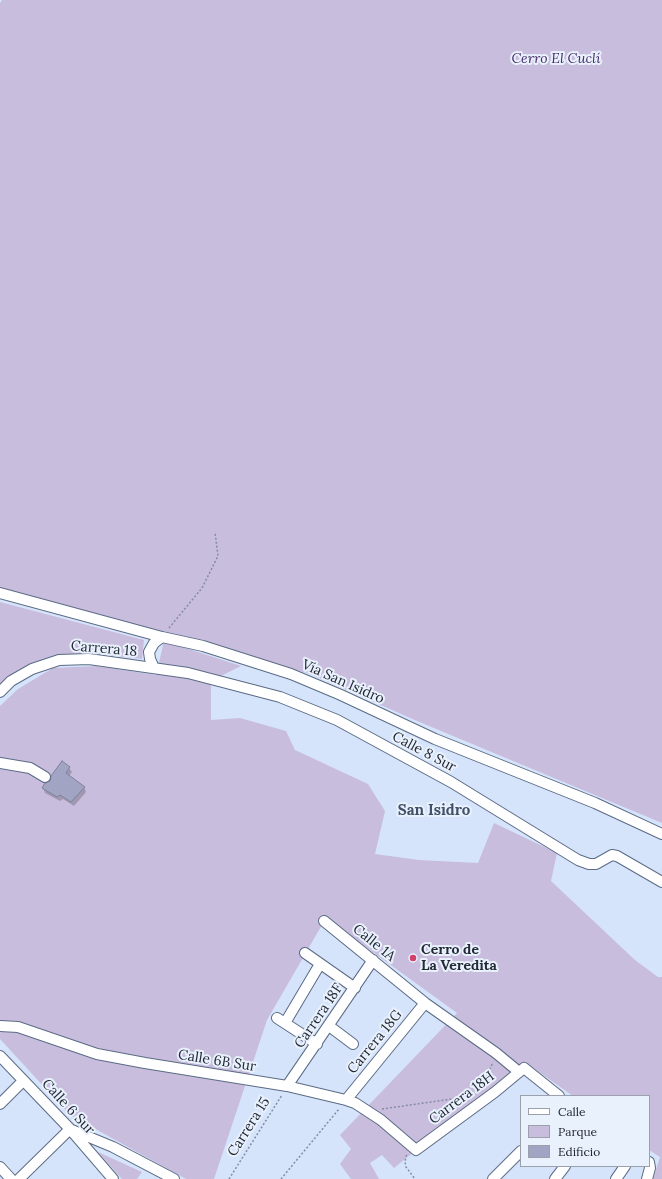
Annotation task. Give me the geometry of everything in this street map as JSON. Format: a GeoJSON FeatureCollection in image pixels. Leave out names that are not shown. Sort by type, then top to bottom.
{"type":"FeatureCollection","features":[{"type":"Feature","properties":{"kind":"street","name":"Vía San Isidro"},"geometry":{"type":"LineString","coordinates":[[0,594],[162,637],[204,646],[292,674],[341,694],[434,739],[595,803],[662,834]]}},
{"type":"Feature","properties":{"kind":"street","name":"Carrera 18"},"geometry":{"type":"LineString","coordinates":[[154,668],[149,652],[154,643],[162,637]]}},
{"type":"Feature","properties":{"kind":"street","name":"Carrera 18"},"geometry":{"type":"LineString","coordinates":[[0,692],[11,681],[32,668],[59,660],[90,659],[154,668]]}},
{"type":"Feature","properties":{"kind":"street","name":"Calle 8 Sur"},"geometry":{"type":"LineString","coordinates":[[154,668],[188,673],[280,697],[337,720],[451,782],[578,860],[589,864],[596,864],[612,856],[617,856],[662,882]]}},
{"type":"Feature","properties":{"kind":"street"},"geometry":{"type":"LineString","coordinates":[[0,762],[30,768],[45,777]]}},
{"type":"Feature","properties":{"kind":"street","name":"Calle 1A"},"geometry":{"type":"LineString","coordinates":[[324,921],[425,1003],[558,1095]]}},
{"type":"Feature","properties":{"kind":"street"},"geometry":{"type":"LineString","coordinates":[[305,953],[355,988]]}},
{"type":"Feature","properties":{"kind":"street","name":"Carrera 18F"},"geometry":{"type":"LineString","coordinates":[[287,1086],[373,960]]}},
{"type":"Feature","properties":{"kind":"street"},"geometry":{"type":"LineString","coordinates":[[317,1044],[281,1020],[320,964]]}},
{"type":"Feature","properties":{"kind":"street","name":"Carrera 18G"},"geometry":{"type":"LineString","coordinates":[[346,1100],[425,1003]]}},
{"type":"Feature","properties":{"kind":"street","name":"Calle 6B Sur"},"geometry":{"type":"LineString","coordinates":[[0,1026],[18,1027],[97,1054],[287,1086],[346,1100],[355,1103],[368,1111],[416,1150]]}},
{"type":"Feature","properties":{"kind":"street"},"geometry":{"type":"LineString","coordinates":[[329,1026],[352,1044]]}},
{"type":"Feature","properties":{"kind":"street","name":"Calle 6 Sur"},"geometry":{"type":"LineString","coordinates":[[0,1056],[70,1129],[113,1179]]}},
{"type":"Feature","properties":{"kind":"street","name":"Carrera 18H"},"geometry":{"type":"LineString","coordinates":[[416,1150],[522,1070]]}},
{"type":"Feature","properties":{"kind":"street"},"geometry":{"type":"LineString","coordinates":[[0,1104],[23,1081]]}},
{"type":"Feature","properties":{"kind":"street"},"geometry":{"type":"LineString","coordinates":[[19,1179],[70,1129],[113,1147],[174,1179]]}},
{"type":"Feature","properties":{"kind":"street"},"geometry":{"type":"LineString","coordinates":[[493,1179],[520,1152]]}},
{"type":"Feature","properties":{"kind":"street"},"geometry":{"type":"LineString","coordinates":[[555,1179],[565,1167]]}},
{"type":"Feature","properties":{"kind":"street"},"geometry":{"type":"LineString","coordinates":[[616,1179],[624,1167]]}},
{"type":"Feature","properties":{"kind":"street"},"geometry":{"type":"LineString","coordinates":[[647,1179],[650,1167]]}},
{"type":"Feature","properties":{"kind":"street"},"geometry":{"type":"LineString","coordinates":[[0,1168],[11,1179]]}},
{"type":"Feature","properties":{"kind":"path"},"geometry":{"type":"LineString","coordinates":[[162,637],[202,588],[218,556],[215,532]]}},
{"type":"Feature","properties":{"kind":"path"},"geometry":{"type":"LineString","coordinates":[[483,1088],[496,1053]]}},
{"type":"Feature","properties":{"kind":"path","name":"Carrera 15"},"geometry":{"type":"LineString","coordinates":[[229,1179],[287,1086]]}},
{"type":"Feature","properties":{"kind":"path"},"geometry":{"type":"LineString","coordinates":[[368,1111],[472,1096]]}},
{"type":"Feature","properties":{"kind":"path"},"geometry":{"type":"LineString","coordinates":[[281,1179],[346,1100]]}},
{"type":"Feature","properties":{"kind":"path"},"geometry":{"type":"LineString","coordinates":[[415,1179],[406,1168],[405,1162],[406,1156],[416,1150]]}},
{"type":"Feature","properties":{"kind":"green space","name":"Cerro El Cuclí"},"geometry":{"type":"Polygon","coordinates":[[[2,0],[662,0],[662,823],[417,721],[308,673],[253,660],[165,632],[0,588],[0,3],[2,0]]]}},
{"type":"Feature","properties":{"kind":"green space"},"geometry":{"type":"Polygon","coordinates":[[[0,602],[144,640],[142,659],[91,653],[57,655],[32,664],[14,673],[0,686],[0,602]]]}},
{"type":"Feature","properties":{"kind":"green space"},"geometry":{"type":"Polygon","coordinates":[[[164,641],[241,666],[211,681],[211,720],[240,718],[286,731],[295,750],[368,784],[385,811],[375,854],[419,860],[478,863],[494,823],[557,853],[551,881],[635,960],[658,977],[662,977],[662,1179],[653,1179],[660,1157],[650,1151],[650,1095],[572,1095],[525,1062],[394,1168],[382,1155],[370,1163],[379,1179],[351,1179],[340,1164],[351,1149],[340,1135],[457,1013],[326,918],[267,1020],[214,1179],[186,1179],[70,1115],[0,1039],[0,706],[18,689],[53,668],[97,666],[156,675],[164,641]]]}},
{"type":"Feature","properties":{"kind":"green space"},"geometry":{"type":"Polygon","coordinates":[[[98,1152],[142,1172],[137,1179],[122,1179],[98,1152]]]}},
{"type":"Feature","properties":{"kind":"building"},"geometry":{"type":"Polygon","coordinates":[[[62,761],[70,767],[66,773],[85,787],[71,802],[60,795],[57,797],[42,788],[45,783],[50,781],[51,776],[62,761]]]}},
{"type":"Feature","properties":{"kind":"place","name":"Cerro de La Veredita"},"geometry":{"type":"Point","coordinates":[413,958]}},
{"type":"Feature","properties":{"kind":"district","name":"San Isidro"},"geometry":{"type":"Point","coordinates":[434,811]}}]}
